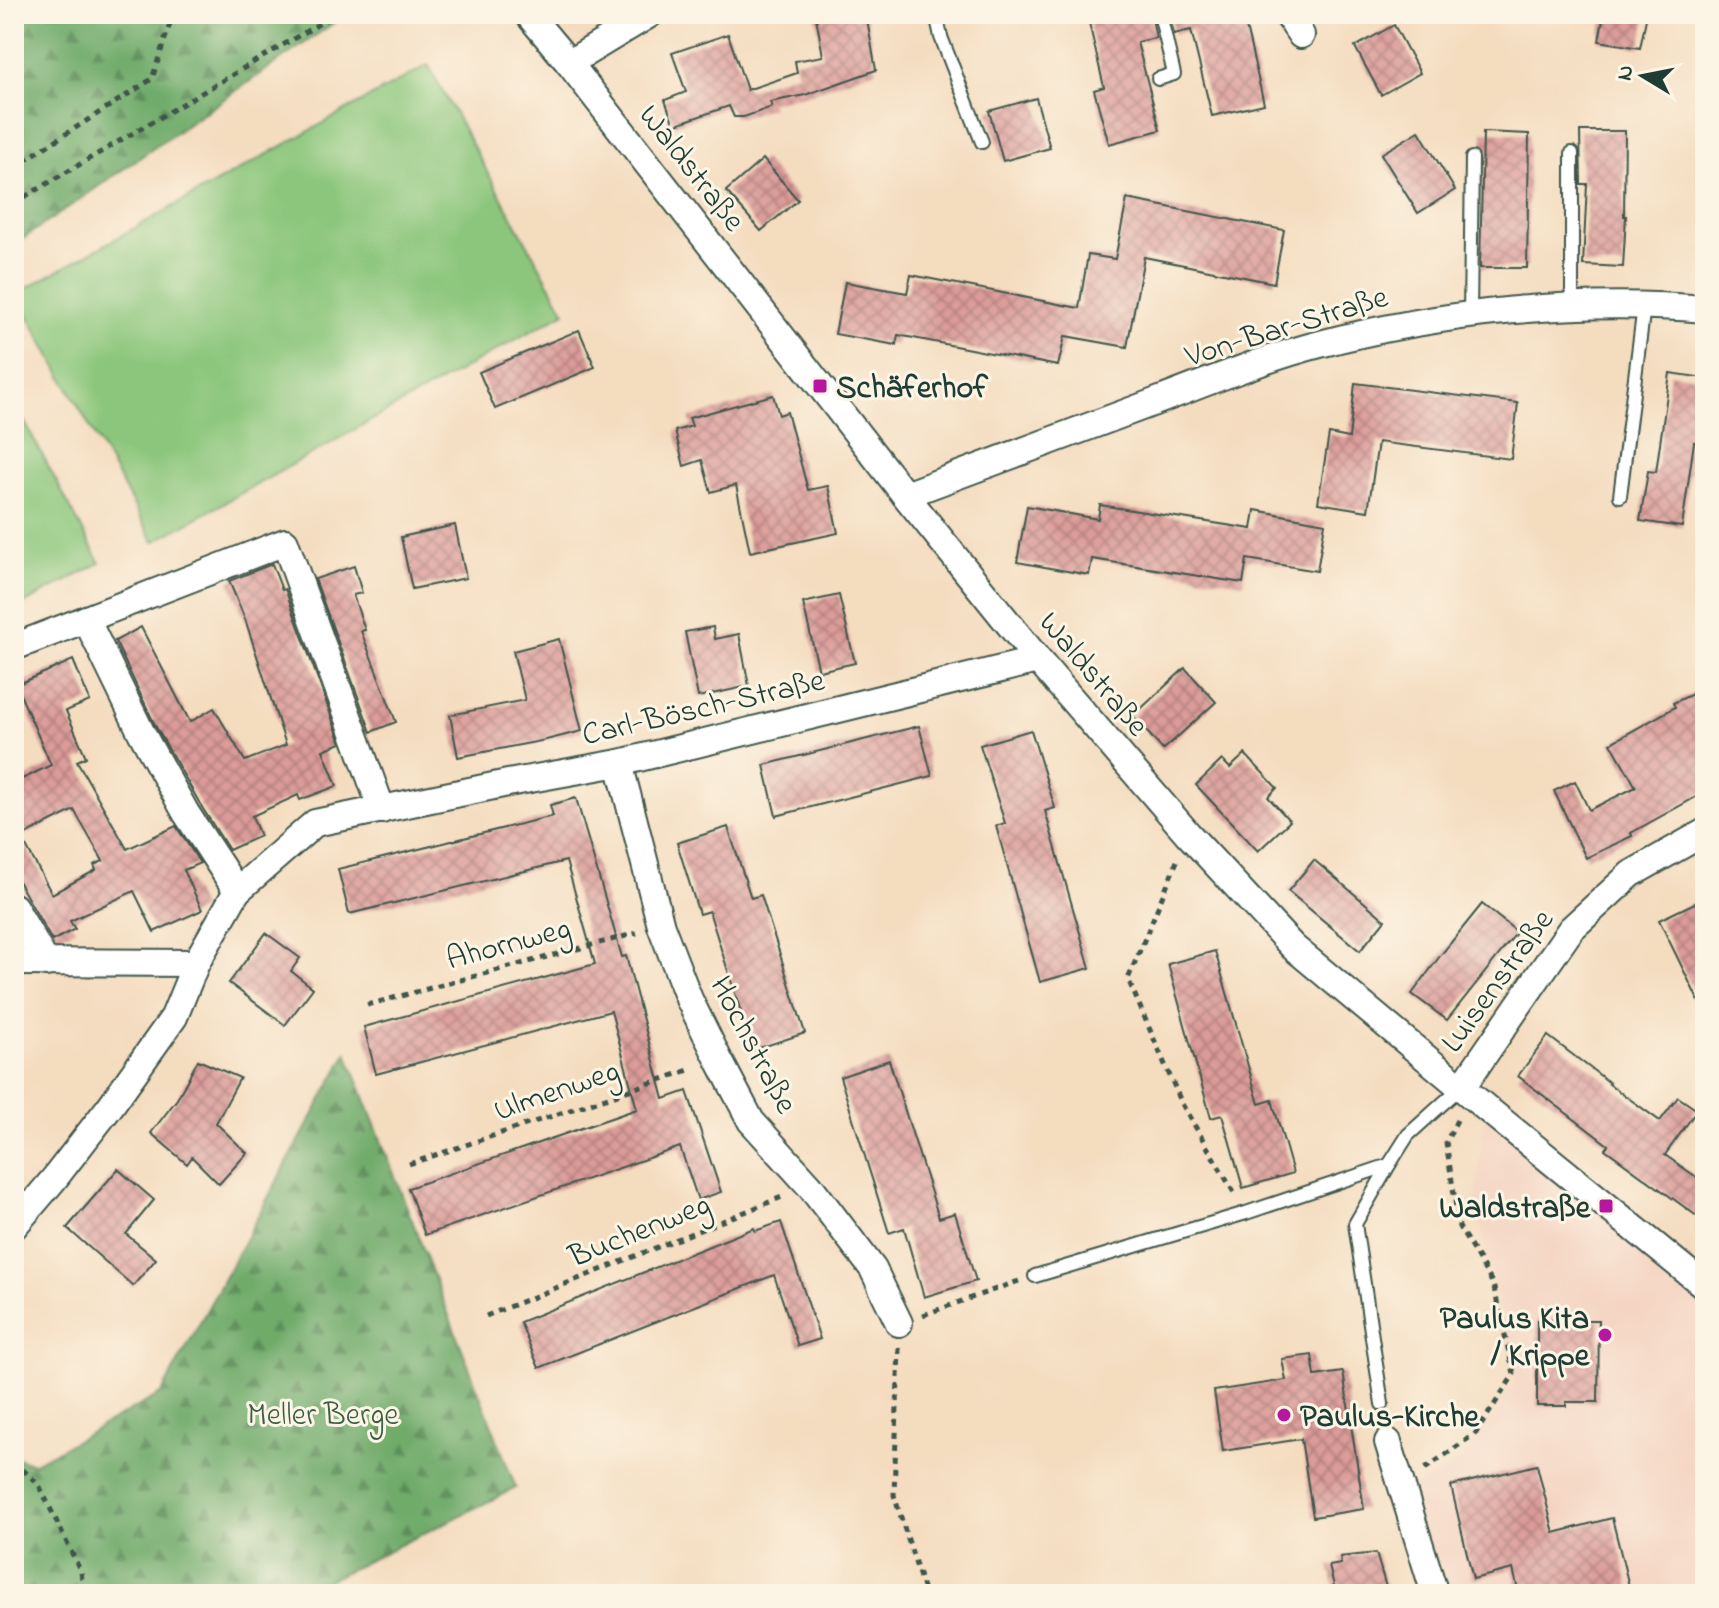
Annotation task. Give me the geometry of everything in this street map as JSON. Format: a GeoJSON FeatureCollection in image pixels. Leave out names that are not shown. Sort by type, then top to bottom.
{"type":"FeatureCollection","features":[{"type":"Feature","properties":{"kind":"street","name":"Waldstraße"},"geometry":{"type":"LineString","coordinates":[[528,14],[905,495],[1038,660],[1188,834],[1293,947],[1705,1286]]}},
{"type":"Feature","properties":{"kind":"street"},"geometry":{"type":"LineString","coordinates":[[569,63],[650,14]]}},
{"type":"Feature","properties":{"kind":"street","name":"Von-Bar-Straße"},"geometry":{"type":"LineString","coordinates":[[905,495],[1317,344],[1401,325],[1522,310],[1644,306],[1705,309]]}},
{"type":"Feature","properties":{"kind":"street"},"geometry":{"type":"LineString","coordinates":[[14,647],[285,542],[382,810]]}},
{"type":"Feature","properties":{"kind":"street"},"geometry":{"type":"LineString","coordinates":[[86,619],[178,800],[237,891]]}},
{"type":"Feature","properties":{"kind":"street","name":"Carl-Bösch-Straße"},"geometry":{"type":"LineString","coordinates":[[14,1226],[109,1108],[174,1017],[196,963],[237,891],[315,823],[619,763],[1038,660]]}},
{"type":"Feature","properties":{"kind":"street","name":"Hochstraße"},"geometry":{"type":"LineString","coordinates":[[619,763],[661,926],[689,999],[719,1060],[751,1121],[810,1186],[873,1269],[899,1323]]}},
{"type":"Feature","properties":{"kind":"street","name":"Luisenstraße"},"geometry":{"type":"LineString","coordinates":[[1466,1091],[1571,929],[1631,874],[1705,832]]}},
{"type":"Feature","properties":{"kind":"street"},"geometry":{"type":"LineString","coordinates":[[14,907],[46,963]]}},
{"type":"Feature","properties":{"kind":"street"},"geometry":{"type":"LineString","coordinates":[[14,962],[196,963]]}},
{"type":"Feature","properties":{"kind":"street"},"geometry":{"type":"LineString","coordinates":[[1388,1442],[1435,1594]]}},
{"type":"Feature","properties":{"kind":"lane"},"geometry":{"type":"LineString","coordinates":[[936,14],[941,37],[982,142]]}},
{"type":"Feature","properties":{"kind":"lane"},"geometry":{"type":"LineString","coordinates":[[1158,79],[1174,74],[1160,14]]}},
{"type":"Feature","properties":{"kind":"lane"},"geometry":{"type":"LineString","coordinates":[[1572,153],[1572,307]]}},
{"type":"Feature","properties":{"kind":"lane"},"geometry":{"type":"LineString","coordinates":[[1470,316],[1472,158]]}},
{"type":"Feature","properties":{"kind":"lane"},"geometry":{"type":"LineString","coordinates":[[1620,496],[1644,306]]}},
{"type":"Feature","properties":{"kind":"lane"},"geometry":{"type":"LineString","coordinates":[[1382,1404],[1355,1224],[1408,1135],[1466,1091]]}},
{"type":"Feature","properties":{"kind":"lane"},"geometry":{"type":"LineString","coordinates":[[1035,1276],[1246,1213],[1389,1165]]}},
{"type":"Feature","properties":{"kind":"path"},"geometry":{"type":"LineString","coordinates":[[14,167],[152,79],[173,14]]}},
{"type":"Feature","properties":{"kind":"path"},"geometry":{"type":"LineString","coordinates":[[14,203],[334,15]]}},
{"type":"Feature","properties":{"kind":"path"},"geometry":{"type":"LineString","coordinates":[[1188,834],[1128,979],[1182,1104],[1246,1213]]}},
{"type":"Feature","properties":{"kind":"path","name":"Ahornweg"},"geometry":{"type":"LineString","coordinates":[[367,1005],[661,926]]}},
{"type":"Feature","properties":{"kind":"path","name":"Ulmenweg"},"geometry":{"type":"LineString","coordinates":[[409,1164],[719,1060]]}},
{"type":"Feature","properties":{"kind":"path"},"geometry":{"type":"LineString","coordinates":[[1402,1486],[1476,1433],[1514,1374],[1493,1284],[1459,1227],[1446,1142],[1466,1091]]}},
{"type":"Feature","properties":{"kind":"path","name":"Buchenweg"},"geometry":{"type":"LineString","coordinates":[[486,1316],[810,1186]]}},
{"type":"Feature","properties":{"kind":"path"},"geometry":{"type":"LineString","coordinates":[[925,1594],[894,1495],[899,1323],[1035,1276]]}},
{"type":"Feature","properties":{"kind":"path"},"geometry":{"type":"LineString","coordinates":[[14,1461],[39,1485],[81,1572],[84,1594]]}},
{"type":"Feature","properties":{"kind":"shaded area","name":"Paulus Kita / Krippe"},"geometry":{"type":"Polygon","coordinates":[[[1486,1108],[1705,1286],[1705,1594],[1434,1594],[1403,1495],[1464,1457],[1515,1383],[1475,1198],[1486,1108]]]}},
{"type":"Feature","properties":{"kind":"green space"},"geometry":{"type":"Polygon","coordinates":[[[14,14],[328,14],[335,22],[14,245],[14,14]]]}},
{"type":"Feature","properties":{"kind":"green space"},"geometry":{"type":"Polygon","coordinates":[[[428,65],[565,312],[154,542],[16,294],[428,65]]]}},
{"type":"Feature","properties":{"kind":"green space"},"geometry":{"type":"Polygon","coordinates":[[[14,402],[100,563],[14,609],[14,402]]]}},
{"type":"Feature","properties":{"kind":"green space","name":"Meller Berge"},"geometry":{"type":"Polygon","coordinates":[[[347,1053],[516,1488],[308,1590],[308,1594],[14,1594],[14,1457],[33,1464],[161,1394],[347,1053]]]}},
{"type":"Feature","properties":{"kind":"building"},"geometry":{"type":"Polygon","coordinates":[[[866,14],[876,70],[805,95],[770,102],[772,107],[744,117],[734,117],[729,106],[674,125],[665,100],[686,92],[672,53],[728,34],[747,90],[797,73],[795,61],[823,56],[816,17],[866,14]]]}},
{"type":"Feature","properties":{"kind":"building"},"geometry":{"type":"Polygon","coordinates":[[[1087,14],[1151,14],[1156,38],[1137,42],[1160,130],[1109,144],[1094,90],[1104,87],[1087,14]]]}},
{"type":"Feature","properties":{"kind":"building"},"geometry":{"type":"Polygon","coordinates":[[[1169,14],[1243,14],[1264,104],[1212,116],[1191,30],[1174,34],[1169,14]]]}},
{"type":"Feature","properties":{"kind":"building"},"geometry":{"type":"Polygon","coordinates":[[[1604,14],[1647,14],[1640,48],[1599,41],[1604,14]]]}},
{"type":"Feature","properties":{"kind":"building"},"geometry":{"type":"Polygon","coordinates":[[[1394,25],[1420,73],[1381,95],[1355,47],[1394,25]]]}},
{"type":"Feature","properties":{"kind":"building"},"geometry":{"type":"Polygon","coordinates":[[[1036,98],[1050,148],[1003,161],[989,111],[1036,98]]]}},
{"type":"Feature","properties":{"kind":"building"},"geometry":{"type":"Polygon","coordinates":[[[1419,131],[1455,190],[1418,213],[1381,154],[1419,131]]]}},
{"type":"Feature","properties":{"kind":"building"},"geometry":{"type":"Polygon","coordinates":[[[1580,131],[1625,131],[1623,267],[1583,265],[1587,184],[1581,184],[1580,131]]]}},
{"type":"Feature","properties":{"kind":"building"},"geometry":{"type":"Polygon","coordinates":[[[1483,132],[1529,134],[1527,268],[1480,268],[1483,132]]]}},
{"type":"Feature","properties":{"kind":"building"},"geometry":{"type":"Polygon","coordinates":[[[763,159],[798,200],[761,231],[726,191],[763,159]]]}},
{"type":"Feature","properties":{"kind":"building"},"geometry":{"type":"Polygon","coordinates":[[[1127,199],[1284,230],[1274,283],[1144,257],[1127,347],[1065,336],[1058,366],[898,335],[896,345],[835,334],[845,282],[907,293],[911,275],[1079,308],[1088,255],[1115,259],[1127,199]]]}},
{"type":"Feature","properties":{"kind":"building"},"geometry":{"type":"Polygon","coordinates":[[[579,330],[595,367],[495,409],[479,372],[579,330]]]}},
{"type":"Feature","properties":{"kind":"building"},"geometry":{"type":"Polygon","coordinates":[[[1670,373],[1705,378],[1705,444],[1694,442],[1682,527],[1640,521],[1648,471],[1656,472],[1670,373]]]}},
{"type":"Feature","properties":{"kind":"building"},"geometry":{"type":"Polygon","coordinates":[[[1355,383],[1518,403],[1511,459],[1378,442],[1368,511],[1318,503],[1329,434],[1349,438],[1355,383]]]}},
{"type":"Feature","properties":{"kind":"building"},"geometry":{"type":"Polygon","coordinates":[[[773,395],[779,415],[787,412],[808,490],[828,486],[838,533],[750,552],[736,485],[711,492],[702,460],[684,466],[675,431],[692,426],[689,418],[773,395]]]}},
{"type":"Feature","properties":{"kind":"building"},"geometry":{"type":"Polygon","coordinates":[[[1100,505],[1252,529],[1255,510],[1325,523],[1317,571],[1247,559],[1243,583],[1092,559],[1089,575],[1017,562],[1027,506],[1098,519],[1100,505]]]}},
{"type":"Feature","properties":{"kind":"building"},"geometry":{"type":"Polygon","coordinates":[[[455,525],[466,578],[412,589],[401,537],[455,525]]]}},
{"type":"Feature","properties":{"kind":"building"},"geometry":{"type":"Polygon","coordinates":[[[272,564],[282,590],[285,589],[341,743],[323,750],[337,786],[300,800],[298,795],[252,816],[260,836],[229,850],[156,727],[115,641],[141,627],[190,722],[214,708],[245,761],[286,745],[245,619],[229,581],[272,564]]]}},
{"type":"Feature","properties":{"kind":"building"},"geometry":{"type":"Polygon","coordinates":[[[354,566],[362,593],[353,595],[365,630],[361,631],[396,722],[371,732],[315,579],[354,566]]]}},
{"type":"Feature","properties":{"kind":"building"},"geometry":{"type":"Polygon","coordinates":[[[839,595],[855,663],[819,671],[803,603],[839,595]]]}},
{"type":"Feature","properties":{"kind":"building"},"geometry":{"type":"Polygon","coordinates":[[[713,627],[715,639],[739,634],[749,686],[698,697],[685,632],[713,627]]]}},
{"type":"Feature","properties":{"kind":"building"},"geometry":{"type":"Polygon","coordinates":[[[559,639],[582,731],[458,757],[450,715],[525,700],[513,651],[559,639]]]}},
{"type":"Feature","properties":{"kind":"building"},"geometry":{"type":"Polygon","coordinates":[[[73,660],[90,701],[66,711],[86,757],[77,761],[127,849],[176,826],[200,863],[184,870],[202,910],[154,932],[134,891],[70,921],[75,929],[52,941],[14,874],[14,783],[51,765],[16,685],[73,660]],[[74,810],[21,837],[52,894],[96,870],[94,865],[103,861],[74,810]]]}},
{"type":"Feature","properties":{"kind":"building"},"geometry":{"type":"Polygon","coordinates":[[[1185,668],[1216,702],[1163,750],[1133,716],[1185,668]]]}},
{"type":"Feature","properties":{"kind":"building"},"geometry":{"type":"Polygon","coordinates":[[[1705,688],[1705,792],[1631,833],[1632,836],[1586,858],[1554,791],[1575,781],[1589,810],[1636,787],[1611,743],[1675,707],[1673,703],[1705,688]]]}},
{"type":"Feature","properties":{"kind":"building"},"geometry":{"type":"Polygon","coordinates":[[[919,726],[932,776],[776,816],[764,765],[919,726]]]}},
{"type":"Feature","properties":{"kind":"building"},"geometry":{"type":"Polygon","coordinates":[[[1031,730],[1055,808],[1045,811],[1090,968],[1040,982],[996,826],[1005,823],[980,745],[1031,730]]]}},
{"type":"Feature","properties":{"kind":"building"},"geometry":{"type":"Polygon","coordinates":[[[1245,754],[1277,788],[1268,797],[1290,821],[1258,851],[1196,785],[1222,760],[1230,768],[1245,754]]]}},
{"type":"Feature","properties":{"kind":"building"},"geometry":{"type":"Polygon","coordinates":[[[576,798],[622,957],[626,956],[664,1099],[687,1091],[721,1192],[698,1200],[680,1147],[425,1235],[408,1188],[637,1109],[611,1011],[376,1074],[364,1027],[595,964],[566,861],[349,914],[338,869],[553,816],[550,805],[576,798]]]}},
{"type":"Feature","properties":{"kind":"building"},"geometry":{"type":"Polygon","coordinates":[[[728,827],[751,898],[761,895],[805,1033],[753,1050],[709,911],[699,914],[677,843],[728,827]]]}},
{"type":"Feature","properties":{"kind":"building"},"geometry":{"type":"Polygon","coordinates":[[[1314,860],[1385,920],[1360,951],[1288,891],[1314,860]]]}},
{"type":"Feature","properties":{"kind":"building"},"geometry":{"type":"Polygon","coordinates":[[[1705,898],[1705,1014],[1659,920],[1705,898]]]}},
{"type":"Feature","properties":{"kind":"building"},"geometry":{"type":"Polygon","coordinates":[[[1482,904],[1517,932],[1447,1020],[1412,994],[1482,904]]]}},
{"type":"Feature","properties":{"kind":"building"},"geometry":{"type":"Polygon","coordinates":[[[266,933],[300,958],[291,971],[313,988],[285,1025],[229,983],[266,933]]]}},
{"type":"Feature","properties":{"kind":"building"},"geometry":{"type":"Polygon","coordinates":[[[1215,951],[1259,1104],[1272,1100],[1293,1173],[1243,1188],[1222,1115],[1211,1118],[1168,964],[1215,951]]]}},
{"type":"Feature","properties":{"kind":"building"},"geometry":{"type":"Polygon","coordinates":[[[1548,1036],[1660,1121],[1678,1097],[1697,1110],[1665,1155],[1705,1183],[1705,1222],[1605,1149],[1608,1145],[1518,1076],[1548,1036]]]}},
{"type":"Feature","properties":{"kind":"building"},"geometry":{"type":"Polygon","coordinates":[[[198,1060],[240,1078],[216,1123],[247,1153],[219,1184],[192,1157],[187,1164],[151,1133],[177,1099],[198,1060]]]}},
{"type":"Feature","properties":{"kind":"building"},"geometry":{"type":"Polygon","coordinates":[[[889,1060],[939,1218],[955,1213],[976,1281],[924,1297],[904,1228],[889,1233],[840,1077],[889,1060]]]}},
{"type":"Feature","properties":{"kind":"building"},"geometry":{"type":"Polygon","coordinates":[[[118,1169],[154,1200],[126,1234],[156,1259],[133,1286],[67,1228],[118,1169]]]}},
{"type":"Feature","properties":{"kind":"building"},"geometry":{"type":"Polygon","coordinates":[[[781,1222],[820,1339],[798,1346],[774,1275],[539,1368],[520,1322],[754,1228],[755,1231],[781,1222]]]}},
{"type":"Feature","properties":{"kind":"building"},"geometry":{"type":"Polygon","coordinates":[[[1537,1320],[1599,1320],[1598,1402],[1537,1406],[1537,1320]]]}},
{"type":"Feature","properties":{"kind":"building","name":"Paulus-Kirche"},"geometry":{"type":"Polygon","coordinates":[[[1312,1355],[1315,1376],[1343,1372],[1364,1509],[1313,1517],[1301,1439],[1223,1451],[1214,1391],[1286,1380],[1282,1359],[1312,1355]]]}},
{"type":"Feature","properties":{"kind":"building"},"geometry":{"type":"Polygon","coordinates":[[[1537,1465],[1554,1533],[1612,1518],[1631,1594],[1519,1594],[1513,1569],[1473,1579],[1451,1486],[1537,1465]]]}},
{"type":"Feature","properties":{"kind":"building"},"geometry":{"type":"Polygon","coordinates":[[[1376,1553],[1388,1594],[1336,1594],[1329,1566],[1341,1564],[1340,1557],[1376,1553]]]}},
{"type":"Feature","properties":{"kind":"place","name":"Schäferhof"},"geometry":{"type":"Point","coordinates":[820,386]}},
{"type":"Feature","properties":{"kind":"place","name":"Waldstraße"},"geometry":{"type":"Point","coordinates":[1606,1206]}},
{"type":"Feature","properties":{"kind":"place","name":"Paulus Kita / Krippe"},"geometry":{"type":"Point","coordinates":[1605,1335]}},
{"type":"Feature","properties":{"kind":"place","name":"Paulus-Kirche"},"geometry":{"type":"Point","coordinates":[1284,1415]}}]}
